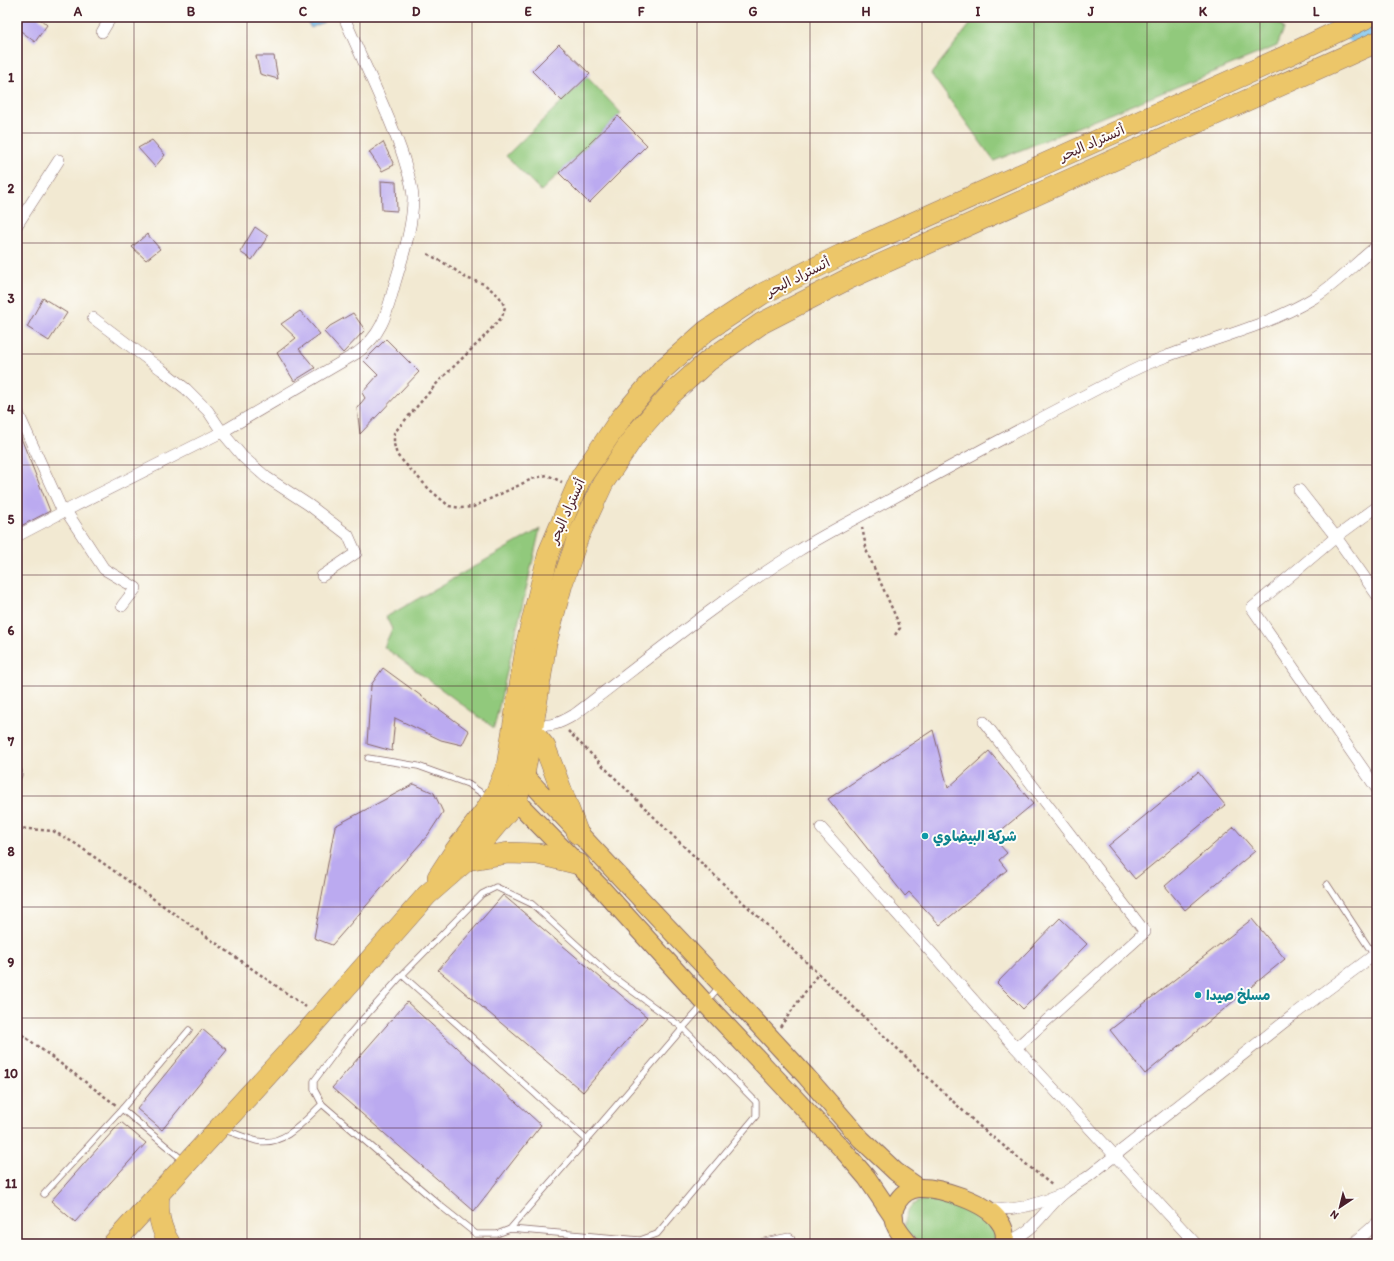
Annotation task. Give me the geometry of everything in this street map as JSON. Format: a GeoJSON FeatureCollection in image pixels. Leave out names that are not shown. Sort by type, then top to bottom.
{"type":"FeatureCollection","features":[{"type":"Feature","properties":{"kind":"highway","name":"أتستراد البحر"},"geometry":{"type":"LineString","coordinates":[[515,771],[527,642],[549,552],[582,478],[620,418],[662,370],[706,330],[762,294],[841,255],[1286,56],[1368,17]]}},
{"type":"Feature","properties":{"kind":"highway","name":"أتستراد البحر"},"geometry":{"type":"LineString","coordinates":[[427,895],[455,851],[486,810],[494,796],[515,771],[532,728],[546,643],[562,584],[578,537],[603,483],[635,435],[669,396],[708,361],[762,323],[848,279],[1377,42]]}},
{"type":"Feature","properties":{"kind":"highway"},"geometry":{"type":"LineString","coordinates":[[532,728],[544,747],[578,834]]}},
{"type":"Feature","properties":{"kind":"highway"},"geometry":{"type":"LineString","coordinates":[[113,1244],[320,1017],[427,895],[467,860],[516,801],[515,771]]}},
{"type":"Feature","properties":{"kind":"highway"},"geometry":{"type":"LineString","coordinates":[[467,860],[508,853],[538,854],[579,864]]}},
{"type":"Feature","properties":{"kind":"highway"},"geometry":{"type":"LineString","coordinates":[[159,1194],[159,1217],[162,1228],[170,1244]]}},
{"type":"Feature","properties":{"kind":"main road"},"geometry":{"type":"LineString","coordinates":[[515,771],[578,834],[721,984],[862,1139],[896,1172],[919,1188]]}},
{"type":"Feature","properties":{"kind":"main road"},"geometry":{"type":"LineString","coordinates":[[494,796],[516,801],[579,864],[705,1003],[844,1151],[867,1178],[894,1218],[898,1231],[909,1244]]}},
{"type":"Feature","properties":{"kind":"main road"},"geometry":{"type":"LineString","coordinates":[[894,1218],[895,1206],[902,1195],[907,1192],[919,1188],[948,1192],[984,1208],[999,1220],[1003,1227],[1004,1243]]}},
{"type":"Feature","properties":{"kind":"street"},"geometry":{"type":"LineString","coordinates":[[102,32],[111,17]]}},
{"type":"Feature","properties":{"kind":"street"},"geometry":{"type":"LineString","coordinates":[[17,536],[222,432],[357,353],[367,346],[376,336],[384,320],[392,297],[405,249],[413,198],[412,183],[389,120],[361,59],[344,17]]}},
{"type":"Feature","properties":{"kind":"street"},"geometry":{"type":"LineString","coordinates":[[17,225],[59,160]]}},
{"type":"Feature","properties":{"kind":"street"},"geometry":{"type":"LineString","coordinates":[[532,728],[560,724],[574,715],[749,583],[800,550],[928,479],[1124,375],[1174,353],[1265,322],[1311,300],[1328,288],[1377,246]]}},
{"type":"Feature","properties":{"kind":"street"},"geometry":{"type":"LineString","coordinates":[[93,318],[186,389],[208,411],[222,432],[243,456],[266,477],[309,505],[348,535],[356,553],[322,576]]}},
{"type":"Feature","properties":{"kind":"street"},"geometry":{"type":"LineString","coordinates":[[17,410],[64,511],[104,569],[136,588],[122,606]]}},
{"type":"Feature","properties":{"kind":"street"},"geometry":{"type":"LineString","coordinates":[[1299,490],[1336,537],[1377,595]]}},
{"type":"Feature","properties":{"kind":"street"},"geometry":{"type":"LineString","coordinates":[[1377,507],[1336,537],[1252,608],[1377,789]]}},
{"type":"Feature","properties":{"kind":"street"},"geometry":{"type":"LineString","coordinates":[[984,722],[1145,932],[1016,1048]]}},
{"type":"Feature","properties":{"kind":"street"},"geometry":{"type":"LineString","coordinates":[[821,828],[1016,1048],[1196,1244]]}},
{"type":"Feature","properties":{"kind":"street"},"geometry":{"type":"LineString","coordinates":[[1004,1243],[1023,1235],[1062,1194],[1088,1176],[1292,1016],[1376,956]]}},
{"type":"Feature","properties":{"kind":"street"},"geometry":{"type":"LineString","coordinates":[[984,1208],[1007,1210],[1020,1208],[1033,1205],[1062,1194]]}},
{"type":"Feature","properties":{"kind":"street"},"geometry":{"type":"LineString","coordinates":[[1353,1244],[1377,1223]]}},
{"type":"Feature","properties":{"kind":"street"},"geometry":{"type":"LineString","coordinates":[[764,1244],[788,1239]]}},
{"type":"Feature","properties":{"kind":"lane"},"geometry":{"type":"LineString","coordinates":[[368,758],[418,766],[468,784],[494,796]]}},
{"type":"Feature","properties":{"kind":"lane"},"geometry":{"type":"LineString","coordinates":[[17,769],[19,771],[19,776],[17,779]]}},
{"type":"Feature","properties":{"kind":"lane"},"geometry":{"type":"LineString","coordinates":[[1327,884],[1376,956]]}},
{"type":"Feature","properties":{"kind":"lane"},"geometry":{"type":"LineString","coordinates":[[496,887],[532,904],[609,974],[683,1028],[756,1102],[756,1116],[657,1234],[640,1240],[510,1229],[497,1234],[476,1234],[442,1207],[322,1104],[314,1089],[314,1081],[346,1038],[402,975],[482,894],[496,887]]}},
{"type":"Feature","properties":{"kind":"lane"},"geometry":{"type":"LineString","coordinates":[[402,975],[587,1140]]}},
{"type":"Feature","properties":{"kind":"lane"},"geometry":{"type":"LineString","coordinates":[[510,1229],[721,984]]}},
{"type":"Feature","properties":{"kind":"lane"},"geometry":{"type":"LineString","coordinates":[[44,1194],[122,1109],[189,1030]]}},
{"type":"Feature","properties":{"kind":"lane"},"geometry":{"type":"LineString","coordinates":[[220,1128],[258,1141],[275,1141],[295,1130],[322,1104]]}},
{"type":"Feature","properties":{"kind":"lane"},"geometry":{"type":"LineString","coordinates":[[122,1109],[187,1164]]}},
{"type":"Feature","properties":{"kind":"path"},"geometry":{"type":"LineString","coordinates":[[428,254],[451,266],[466,278],[484,284],[499,296],[505,307],[502,317],[479,342],[438,381],[394,433],[394,444],[397,456],[430,490],[449,506],[461,508],[473,507],[532,479],[547,475],[576,490]]}},
{"type":"Feature","properties":{"kind":"path"},"geometry":{"type":"LineString","coordinates":[[861,516],[867,552],[899,624],[900,628],[895,635]]}},
{"type":"Feature","properties":{"kind":"path"},"geometry":{"type":"LineString","coordinates":[[560,724],[674,836],[978,1125],[1062,1194]]}},
{"type":"Feature","properties":{"kind":"path"},"geometry":{"type":"LineString","coordinates":[[17,828],[53,830],[76,844],[320,1017]]}},
{"type":"Feature","properties":{"kind":"path"},"geometry":{"type":"LineString","coordinates":[[771,1038],[818,974]]}},
{"type":"Feature","properties":{"kind":"path"},"geometry":{"type":"LineString","coordinates":[[17,1031],[122,1109]]}},
{"type":"Feature","properties":{"kind":"green space"},"geometry":{"type":"Polygon","coordinates":[[[976,17],[1268,17],[1281,24],[1284,29],[1277,46],[994,161],[931,74],[976,17]]]}},
{"type":"Feature","properties":{"kind":"green space"},"geometry":{"type":"Polygon","coordinates":[[[587,77],[621,113],[541,191],[506,156],[587,77]]]}},
{"type":"Feature","properties":{"kind":"green space"},"geometry":{"type":"Polygon","coordinates":[[[540,529],[494,728],[384,647],[392,629],[386,617],[540,529]]]}},
{"type":"Feature","properties":{"kind":"green space"},"geometry":{"type":"Polygon","coordinates":[[[929,1199],[960,1202],[990,1219],[997,1234],[995,1244],[922,1244],[904,1231],[906,1218],[912,1205],[922,1200],[929,1199]]]}},
{"type":"Feature","properties":{"kind":"water"},"geometry":{"type":"Polygon","coordinates":[[[305,17],[321,17],[324,22],[311,28],[305,17]]]}},
{"type":"Feature","properties":{"kind":"building"},"geometry":{"type":"Polygon","coordinates":[[[25,17],[38,17],[47,25],[35,42],[17,28],[25,17]]]}},
{"type":"Feature","properties":{"kind":"building"},"geometry":{"type":"Polygon","coordinates":[[[559,44],[590,74],[562,101],[532,71],[559,44]]]}},
{"type":"Feature","properties":{"kind":"building"},"geometry":{"type":"Polygon","coordinates":[[[256,56],[274,56],[278,79],[260,74],[256,56]]]}},
{"type":"Feature","properties":{"kind":"building"},"geometry":{"type":"Polygon","coordinates":[[[618,116],[647,145],[589,203],[559,173],[618,116]]]}},
{"type":"Feature","properties":{"kind":"building"},"geometry":{"type":"Polygon","coordinates":[[[152,140],[165,155],[155,167],[138,148],[152,140]]]}},
{"type":"Feature","properties":{"kind":"building"},"geometry":{"type":"Polygon","coordinates":[[[383,142],[394,165],[382,171],[369,152],[383,142]]]}},
{"type":"Feature","properties":{"kind":"building"},"geometry":{"type":"Polygon","coordinates":[[[381,181],[396,182],[397,211],[382,210],[381,181]]]}},
{"type":"Feature","properties":{"kind":"building"},"geometry":{"type":"Polygon","coordinates":[[[255,227],[268,236],[252,260],[240,252],[255,227]]]}},
{"type":"Feature","properties":{"kind":"building"},"geometry":{"type":"Polygon","coordinates":[[[147,234],[160,249],[146,260],[132,247],[147,234]]]}},
{"type":"Feature","properties":{"kind":"building"},"geometry":{"type":"Polygon","coordinates":[[[43,298],[67,313],[49,341],[27,327],[43,298]]]}},
{"type":"Feature","properties":{"kind":"building"},"geometry":{"type":"Polygon","coordinates":[[[300,311],[320,334],[299,349],[315,368],[294,381],[277,353],[296,338],[281,324],[300,311]]]}},
{"type":"Feature","properties":{"kind":"building"},"geometry":{"type":"Polygon","coordinates":[[[353,313],[365,330],[343,353],[324,332],[330,326],[353,313]]]}},
{"type":"Feature","properties":{"kind":"building"},"geometry":{"type":"Polygon","coordinates":[[[386,339],[419,372],[360,434],[357,408],[365,398],[362,393],[378,375],[364,361],[386,339]]]}},
{"type":"Feature","properties":{"kind":"building"},"geometry":{"type":"Polygon","coordinates":[[[17,428],[50,511],[17,528],[17,428]]]}},
{"type":"Feature","properties":{"kind":"building"},"geometry":{"type":"Polygon","coordinates":[[[383,668],[469,731],[462,745],[441,740],[395,718],[392,751],[367,744],[371,685],[383,668]]]}},
{"type":"Feature","properties":{"kind":"building"},"geometry":{"type":"Polygon","coordinates":[[[933,730],[948,788],[989,751],[1033,804],[993,837],[1007,853],[999,860],[1007,870],[940,925],[909,892],[905,896],[828,799],[933,730]]]}},
{"type":"Feature","properties":{"kind":"building"},"geometry":{"type":"Polygon","coordinates":[[[1198,772],[1225,805],[1135,879],[1108,846],[1198,772]]]}},
{"type":"Feature","properties":{"kind":"building"},"geometry":{"type":"Polygon","coordinates":[[[414,784],[434,793],[443,812],[428,835],[332,945],[314,938],[335,826],[414,784]]]}},
{"type":"Feature","properties":{"kind":"building"},"geometry":{"type":"Polygon","coordinates":[[[1234,827],[1255,851],[1185,910],[1165,886],[1234,827]]]}},
{"type":"Feature","properties":{"kind":"building"},"geometry":{"type":"Polygon","coordinates":[[[503,895],[647,1017],[583,1092],[438,970],[503,895]]]}},
{"type":"Feature","properties":{"kind":"building"},"geometry":{"type":"Polygon","coordinates":[[[1060,918],[1087,944],[1023,1009],[997,983],[1060,918]]]}},
{"type":"Feature","properties":{"kind":"building","name":"مسلخ صيدا"},"geometry":{"type":"Polygon","coordinates":[[[1252,919],[1285,959],[1145,1074],[1110,1030],[1252,919]]]}},
{"type":"Feature","properties":{"kind":"building"},"geometry":{"type":"Polygon","coordinates":[[[407,1002],[541,1125],[474,1211],[332,1088],[407,1002]]]}},
{"type":"Feature","properties":{"kind":"building"},"geometry":{"type":"Polygon","coordinates":[[[202,1029],[227,1050],[162,1130],[137,1109],[202,1029]]]}},
{"type":"Feature","properties":{"kind":"building"},"geometry":{"type":"Polygon","coordinates":[[[121,1122],[146,1143],[75,1222],[51,1201],[121,1122]]]}},
{"type":"Feature","properties":{"kind":"waterway"},"geometry":{"type":"LineString","coordinates":[[1335,17],[1377,46]]}},
{"type":"Feature","properties":{"kind":"place","name":"شركة البيضاوي"},"geometry":{"type":"Point","coordinates":[925,836]}},
{"type":"Feature","properties":{"kind":"place","name":"مسلخ صيدا"},"geometry":{"type":"Point","coordinates":[1198,995]}}]}
